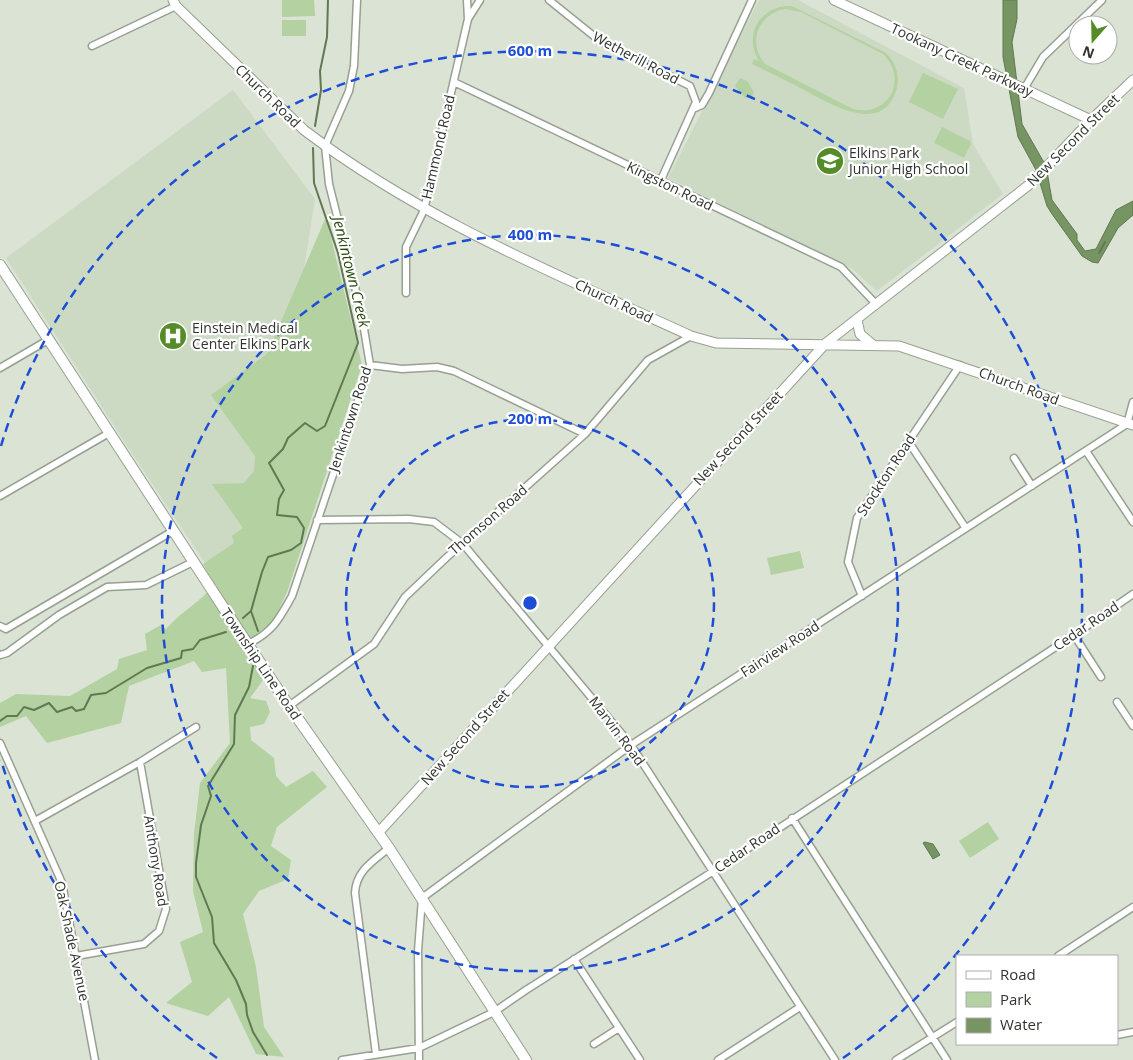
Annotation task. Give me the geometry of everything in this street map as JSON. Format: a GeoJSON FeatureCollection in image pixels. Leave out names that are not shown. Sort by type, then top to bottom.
{"type":"FeatureCollection","features":[{"type":"Feature","properties":{"kind":"main road","name":"Township Line Road"},"geometry":{"type":"LineString","coordinates":[[0,266],[289,706],[422,898],[526,1060]]}},
{"type":"Feature","properties":{"kind":"street","name":"Jenkintown Road"},"geometry":{"type":"LineString","coordinates":[[248,644],[263,636],[275,626],[292,596],[370,365],[361,311],[329,184],[325,146],[349,91],[352,75],[357,0]]}},
{"type":"Feature","properties":{"kind":"street","name":"Hammond Road"},"geometry":{"type":"LineString","coordinates":[[406,292],[406,247],[424,210],[468,19],[467,0]]}},
{"type":"Feature","properties":{"kind":"street"},"geometry":{"type":"LineString","coordinates":[[468,19],[480,0]]}},
{"type":"Feature","properties":{"kind":"street","name":"Wetherill Road"},"geometry":{"type":"LineString","coordinates":[[549,0],[600,41],[690,86],[696,102],[693,108]]}},
{"type":"Feature","properties":{"kind":"street"},"geometry":{"type":"LineString","coordinates":[[660,182],[693,108],[702,105],[709,93],[752,0]]}},
{"type":"Feature","properties":{"kind":"street","name":"Tookany Creek Parkway"},"geometry":{"type":"LineString","coordinates":[[834,0],[1091,120]]}},
{"type":"Feature","properties":{"kind":"street"},"geometry":{"type":"LineString","coordinates":[[1022,88],[1044,57],[1102,0]]}},
{"type":"Feature","properties":{"kind":"street","name":"Church Road"},"geometry":{"type":"LineString","coordinates":[[174,3],[304,130],[325,146],[424,210],[691,336],[716,343],[826,343],[900,346],[1130,424]]}},
{"type":"Feature","properties":{"kind":"street"},"geometry":{"type":"LineString","coordinates":[[92,46],[174,3]]}},
{"type":"Feature","properties":{"kind":"street","name":"New Second Street"},"geometry":{"type":"LineString","coordinates":[[378,833],[826,343],[1030,184],[1091,120],[1133,80]]}},
{"type":"Feature","properties":{"kind":"street","name":"Kingston Road"},"geometry":{"type":"LineString","coordinates":[[454,82],[841,267],[876,304]]}},
{"type":"Feature","properties":{"kind":"street"},"geometry":{"type":"LineString","coordinates":[[857,320],[860,334],[874,345]]}},
{"type":"Feature","properties":{"kind":"street","name":"Thomson Road"},"geometry":{"type":"LineString","coordinates":[[289,706],[374,644],[405,597],[585,434],[648,360],[691,336]]}},
{"type":"Feature","properties":{"kind":"street"},"geometry":{"type":"LineString","coordinates":[[0,368],[48,340]]}},
{"type":"Feature","properties":{"kind":"street"},"geometry":{"type":"LineString","coordinates":[[370,365],[402,369],[436,367],[454,371],[585,434]]}},
{"type":"Feature","properties":{"kind":"street","name":"Stockton Road"},"geometry":{"type":"LineString","coordinates":[[862,596],[848,562],[857,518],[960,365]]}},
{"type":"Feature","properties":{"kind":"street"},"geometry":{"type":"LineString","coordinates":[[1130,424],[1133,402]]}},
{"type":"Feature","properties":{"kind":"street","name":"Fairview Road"},"geometry":{"type":"LineString","coordinates":[[422,898],[631,745],[966,527],[1130,424]]}},
{"type":"Feature","properties":{"kind":"street"},"geometry":{"type":"LineString","coordinates":[[0,496],[108,433]]}},
{"type":"Feature","properties":{"kind":"street"},"geometry":{"type":"LineString","coordinates":[[908,440],[966,527]]}},
{"type":"Feature","properties":{"kind":"street"},"geometry":{"type":"LineString","coordinates":[[1086,451],[1133,522]]}},
{"type":"Feature","properties":{"kind":"street"},"geometry":{"type":"LineString","coordinates":[[1014,458],[1032,486]]}},
{"type":"Feature","properties":{"kind":"street","name":"Marvin Road"},"geometry":{"type":"LineString","coordinates":[[317,520],[409,519],[434,522],[463,544],[631,745],[835,1060]]}},
{"type":"Feature","properties":{"kind":"street"},"geometry":{"type":"LineString","coordinates":[[3,628],[173,531]]}},
{"type":"Feature","properties":{"kind":"street"},"geometry":{"type":"LineString","coordinates":[[0,655],[7,653],[59,615],[107,587],[146,585],[193,562]]}},
{"type":"Feature","properties":{"kind":"street","name":"Cedar Road"},"geometry":{"type":"LineString","coordinates":[[342,1060],[419,1048],[494,1012],[712,872],[1074,635],[1133,594]]}},
{"type":"Feature","properties":{"kind":"street"},"geometry":{"type":"LineString","coordinates":[[1074,635],[1101,677]]}},
{"type":"Feature","properties":{"kind":"street"},"geometry":{"type":"LineString","coordinates":[[1117,702],[1133,726]]}},
{"type":"Feature","properties":{"kind":"street"},"geometry":{"type":"LineString","coordinates":[[35,822],[140,762],[196,727]]}},
{"type":"Feature","properties":{"kind":"street","name":"Oak Shade Avenue"},"geometry":{"type":"LineString","coordinates":[[0,743],[62,883],[95,1060]]}},
{"type":"Feature","properties":{"kind":"street","name":"Anthony Road"},"geometry":{"type":"LineString","coordinates":[[76,956],[144,944],[160,931],[166,909],[140,762]]}},
{"type":"Feature","properties":{"kind":"street"},"geometry":{"type":"LineString","coordinates":[[792,818],[946,1060]]}},
{"type":"Feature","properties":{"kind":"street"},"geometry":{"type":"LineString","coordinates":[[376,1054],[355,892],[356,881],[362,871],[388,848]]}},
{"type":"Feature","properties":{"kind":"street"},"geometry":{"type":"LineString","coordinates":[[419,1060],[418,952],[422,898]]}},
{"type":"Feature","properties":{"kind":"street"},"geometry":{"type":"LineString","coordinates":[[1060,955],[1133,907]]}},
{"type":"Feature","properties":{"kind":"street"},"geometry":{"type":"LineString","coordinates":[[574,959],[640,1060]]}},
{"type":"Feature","properties":{"kind":"street"},"geometry":{"type":"LineString","coordinates":[[718,1060],[800,1007]]}},
{"type":"Feature","properties":{"kind":"street"},"geometry":{"type":"LineString","coordinates":[[896,1060],[956,1023]]}},
{"type":"Feature","properties":{"kind":"street"},"geometry":{"type":"LineString","coordinates":[[594,1044],[619,1028]]}},
{"type":"Feature","properties":{"kind":"street"},"geometry":{"type":"LineString","coordinates":[[1118,1035],[1133,1032]]}},
{"type":"Feature","properties":{"kind":"shaded area","name":"Elkins Park Junior High School"},"geometry":{"type":"Polygon","coordinates":[[[759,0],[798,0],[964,88],[973,144],[1003,194],[877,291],[851,268],[668,178],[759,0]]]}},
{"type":"Feature","properties":{"kind":"shaded area","name":"Einstein Medical Center Elkins Park"},"geometry":{"type":"Polygon","coordinates":[[[233,90],[315,199],[301,288],[244,540],[215,578],[6,258],[233,90]]]}},
{"type":"Feature","properties":{"kind":"green space"},"geometry":{"type":"Polygon","coordinates":[[[282,0],[314,0],[315,16],[282,17],[282,0]]]}},
{"type":"Feature","properties":{"kind":"green space"},"geometry":{"type":"Polygon","coordinates":[[[792,6],[886,53],[895,66],[898,75],[896,91],[889,104],[879,112],[867,114],[840,108],[752,64],[754,59],[759,61],[754,51],[753,41],[754,31],[758,23],[764,15],[781,7],[792,6]],[[785,9],[776,12],[762,23],[756,39],[760,56],[765,64],[853,109],[865,110],[876,108],[885,102],[891,94],[894,85],[894,74],[891,64],[883,54],[801,12],[785,9]]]}},
{"type":"Feature","properties":{"kind":"green space"},"geometry":{"type":"Polygon","coordinates":[[[282,20],[306,20],[306,36],[282,36],[282,20]]]}},
{"type":"Feature","properties":{"kind":"green space"},"geometry":{"type":"Polygon","coordinates":[[[923,73],[958,89],[943,119],[909,102],[923,73]]]}},
{"type":"Feature","properties":{"kind":"green space"},"geometry":{"type":"Polygon","coordinates":[[[740,78],[747,81],[754,92],[752,96],[745,98],[735,86],[740,78]]]}},
{"type":"Feature","properties":{"kind":"green space"},"geometry":{"type":"Polygon","coordinates":[[[942,127],[970,141],[971,144],[964,158],[934,143],[942,127]]]}},
{"type":"Feature","properties":{"kind":"green space"},"geometry":{"type":"Polygon","coordinates":[[[326,217],[362,365],[287,592],[274,620],[254,637],[263,680],[250,698],[266,701],[270,712],[264,724],[250,727],[251,740],[274,758],[276,776],[286,787],[313,771],[327,787],[277,827],[271,846],[291,860],[288,879],[259,891],[243,914],[256,967],[264,1027],[284,1057],[256,1054],[229,997],[208,1016],[166,1003],[192,982],[180,942],[203,932],[193,891],[194,834],[200,783],[230,743],[226,668],[202,672],[194,661],[129,686],[121,723],[47,743],[26,716],[0,727],[0,703],[16,694],[70,696],[117,669],[119,659],[147,650],[145,634],[161,625],[166,629],[214,585],[203,564],[234,543],[232,536],[243,528],[212,484],[244,483],[254,471],[255,456],[211,395],[267,354],[326,217]]]}},
{"type":"Feature","properties":{"kind":"green space"},"geometry":{"type":"Polygon","coordinates":[[[800,551],[804,568],[771,575],[767,558],[800,551]]]}},
{"type":"Feature","properties":{"kind":"green space"},"geometry":{"type":"Polygon","coordinates":[[[988,822],[999,839],[970,858],[959,841],[988,822]]]}},
{"type":"Feature","properties":{"kind":"water"},"geometry":{"type":"Polygon","coordinates":[[[1003,0],[1017,0],[1017,19],[1012,42],[1022,124],[1046,166],[1052,200],[1077,234],[1077,240],[1085,251],[1096,249],[1116,210],[1133,201],[1133,215],[1118,228],[1098,263],[1082,256],[1052,214],[1047,206],[1036,170],[1018,137],[1003,57],[1003,0]]]}},
{"type":"Feature","properties":{"kind":"water"},"geometry":{"type":"Polygon","coordinates":[[[923,843],[933,844],[940,855],[933,859],[923,843]]]}},
{"type":"Feature","properties":{"kind":"waterway","name":"Jenkintown Creek"},"geometry":{"type":"LineString","coordinates":[[315,126],[321,90],[320,71],[327,37],[328,0]]}},
{"type":"Feature","properties":{"kind":"waterway","name":"Jenkintown Creek"},"geometry":{"type":"LineString","coordinates":[[258,631],[251,611],[268,557],[291,550],[301,543],[304,528],[297,517],[277,515],[279,499],[284,490],[269,463],[283,449],[288,438],[305,423],[317,431],[325,426],[358,343],[338,253],[314,183],[313,148]]}},
{"type":"Feature","properties":{"kind":"waterway"},"geometry":{"type":"LineString","coordinates":[[1099,253],[1105,242]]}},
{"type":"Feature","properties":{"kind":"waterway"},"geometry":{"type":"LineString","coordinates":[[243,618],[251,611]]}},
{"type":"Feature","properties":{"kind":"waterway"},"geometry":{"type":"LineString","coordinates":[[0,721],[7,716],[17,716],[24,707],[34,710],[49,703],[57,712],[72,707],[76,711],[84,709],[91,695],[106,693],[147,668],[181,658],[182,651],[193,649],[200,640],[226,632]]}},
{"type":"Feature","properties":{"kind":"waterway","name":"Jenkintown Creek"},"geometry":{"type":"LineString","coordinates":[[253,666],[249,687],[235,715],[234,744],[208,786],[211,796],[201,825],[196,877],[212,917],[214,943],[236,980],[246,1004],[247,1015],[253,1032],[267,1055]]}},
{"type":"Feature","properties":{"kind":"place","name":"Elkins Park Junior High School"},"geometry":{"type":"Point","coordinates":[830,161]}},
{"type":"Feature","properties":{"kind":"place","name":"Einstein Medical Center Elkins Park"},"geometry":{"type":"Point","coordinates":[173,336]}}]}
